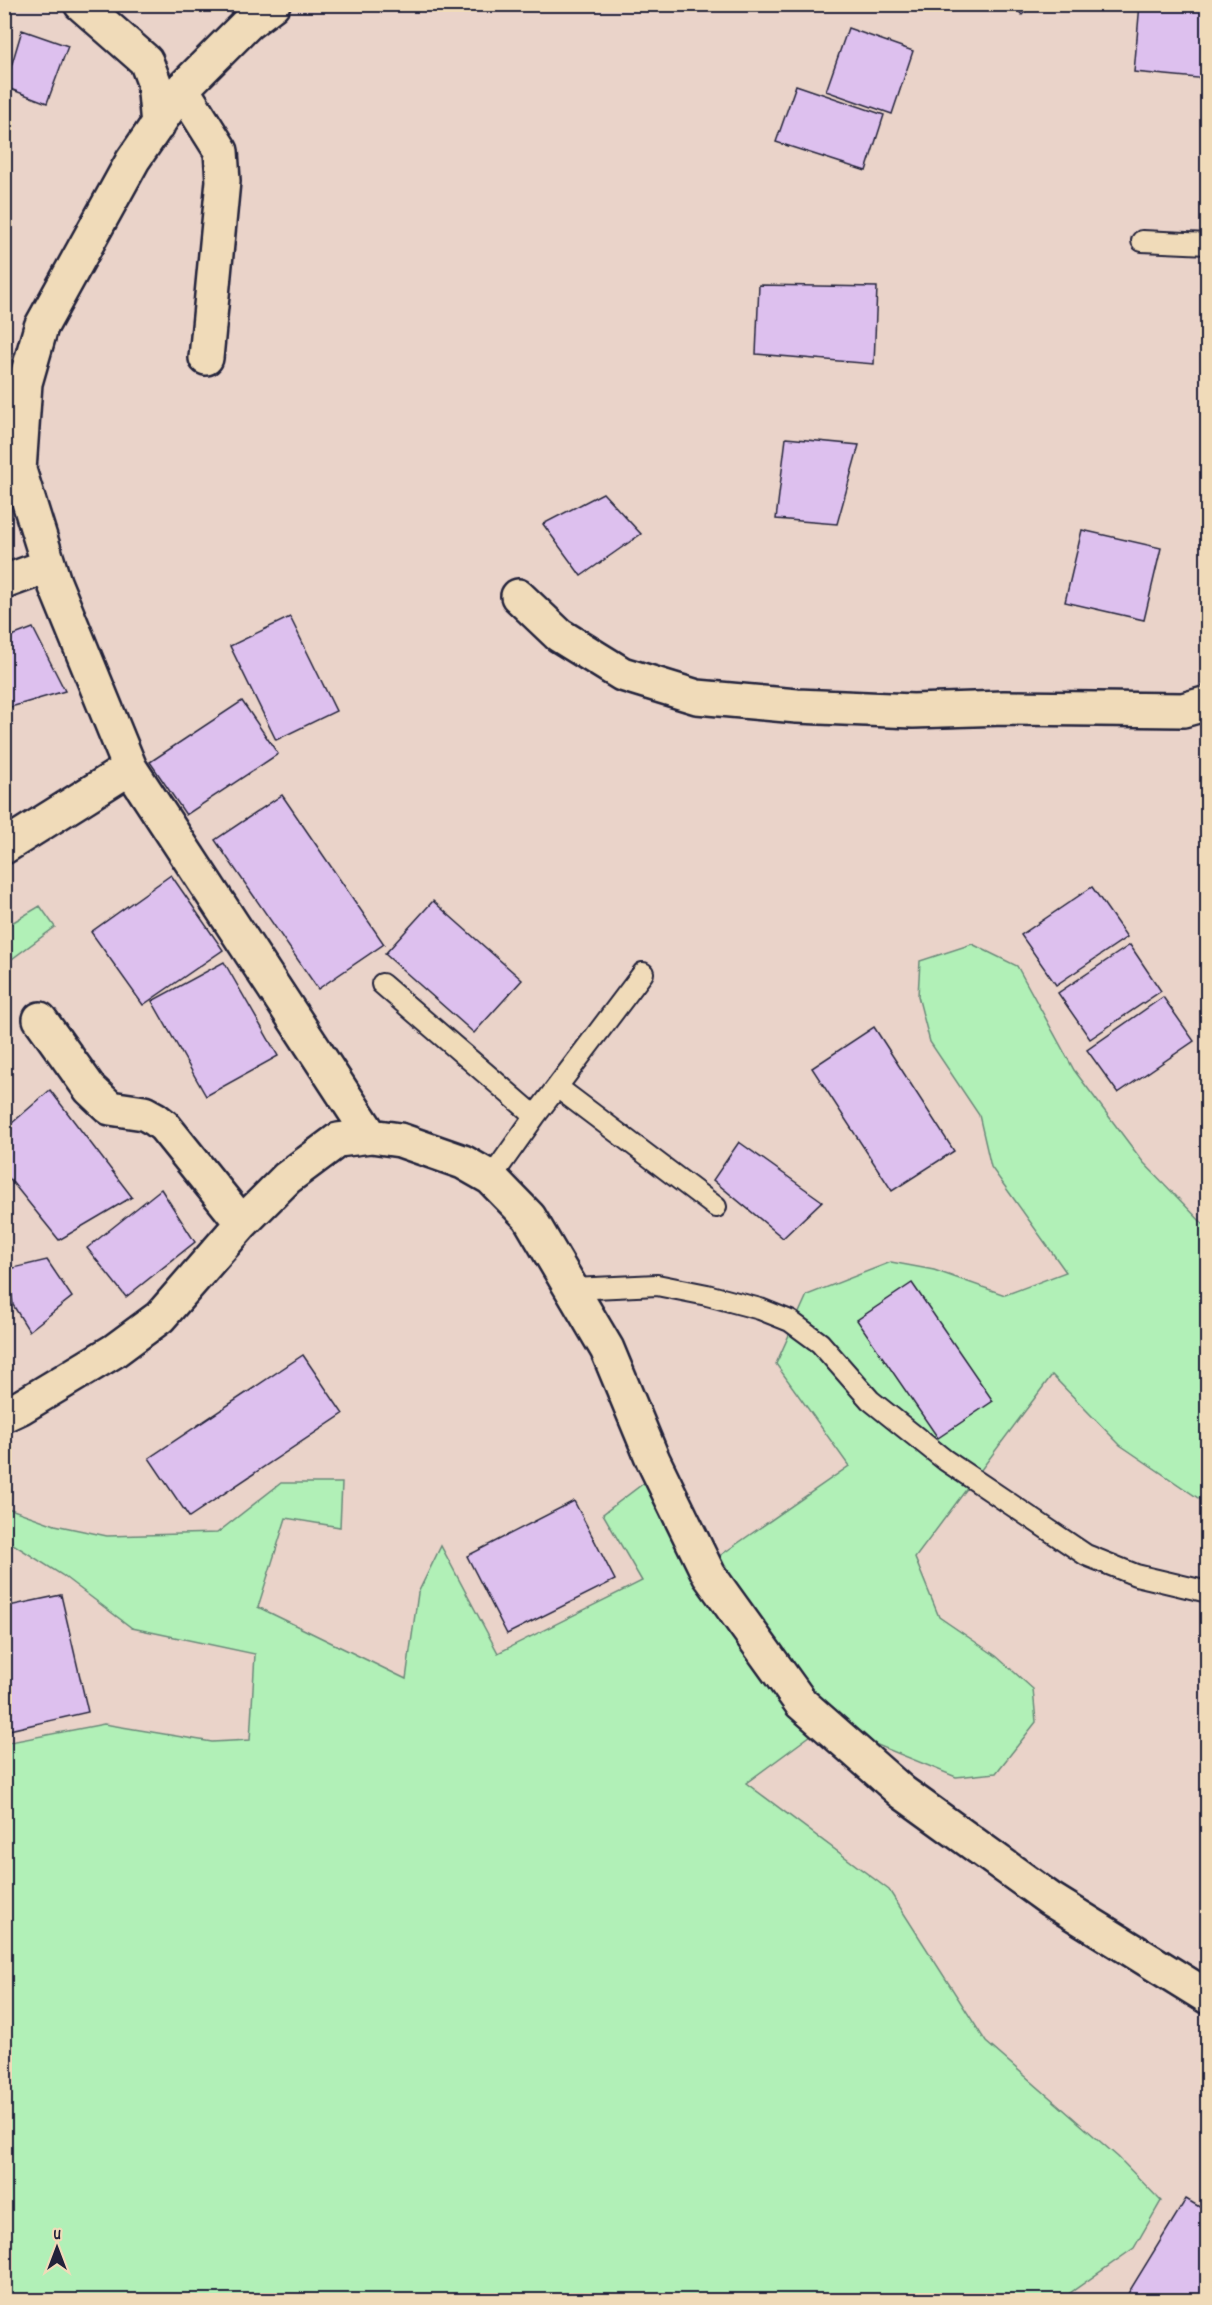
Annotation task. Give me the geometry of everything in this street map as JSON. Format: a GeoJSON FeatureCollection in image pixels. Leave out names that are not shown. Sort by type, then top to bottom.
{"type":"FeatureCollection","features":[{"type":"Feature","properties":{"kind":"street"},"geometry":{"type":"LineString","coordinates":[[81,4],[146,61],[154,82],[158,125]]}},
{"type":"Feature","properties":{"kind":"street"},"geometry":{"type":"LineString","coordinates":[[273,4],[248,23],[182,89],[133,160],[14,376],[19,470],[48,566],[130,768],[371,1136]]}},
{"type":"Feature","properties":{"kind":"street"},"geometry":{"type":"LineString","coordinates":[[182,89],[221,151],[223,181],[206,358]]}},
{"type":"Feature","properties":{"kind":"street"},"geometry":{"type":"LineString","coordinates":[[4,582],[48,566]]}},
{"type":"Feature","properties":{"kind":"street"},"geometry":{"type":"LineString","coordinates":[[518,596],[559,635],[622,674],[697,697],[797,706],[913,711],[1004,708],[1183,710],[1208,703]]}},
{"type":"Feature","properties":{"kind":"street"},"geometry":{"type":"LineString","coordinates":[[4,847],[130,768]]}},
{"type":"Feature","properties":{"kind":"street"},"geometry":{"type":"LineString","coordinates":[[40,1018],[90,1089],[110,1108],[144,1113],[164,1126],[242,1223]]}},
{"type":"Feature","properties":{"kind":"street"},"geometry":{"type":"LineString","coordinates":[[4,1414],[21,1407],[114,1351],[160,1317],[242,1223],[287,1178],[338,1140],[371,1136],[400,1140],[463,1162],[491,1178],[529,1216],[607,1349],[653,1460],[709,1575],[801,1703],[902,1792],[1050,1899],[1208,1997]]}},
{"type":"Feature","properties":{"kind":"lane"},"geometry":{"type":"LineString","coordinates":[[1142,241],[1208,244]]}},
{"type":"Feature","properties":{"kind":"lane"},"geometry":{"type":"LineString","coordinates":[[491,1178],[643,974]]}},
{"type":"Feature","properties":{"kind":"lane"},"geometry":{"type":"LineString","coordinates":[[381,984],[535,1116]]}},
{"type":"Feature","properties":{"kind":"lane"},"geometry":{"type":"LineString","coordinates":[[557,1087],[716,1207]]}},
{"type":"Feature","properties":{"kind":"lane"},"geometry":{"type":"LineString","coordinates":[[573,1289],[657,1285],[760,1309],[790,1321],[820,1343],[870,1400],[945,1460],[1086,1555],[1136,1575],[1208,1592]]}},
{"type":"Feature","properties":{"kind":"green space"},"geometry":{"type":"Polygon","coordinates":[[[40,906],[55,927],[5,964],[5,927],[40,906]]]}},
{"type":"Feature","properties":{"kind":"green space"},"geometry":{"type":"Polygon","coordinates":[[[972,944],[1017,966],[1074,1070],[1143,1162],[1207,1228],[1207,1504],[1120,1445],[1052,1375],[915,1558],[939,1617],[996,1656],[1033,1689],[1036,1722],[996,1773],[956,1777],[826,1724],[746,1783],[889,1890],[986,2042],[1118,2157],[1161,2201],[1134,2248],[1060,2300],[5,2300],[5,1743],[104,1724],[212,1742],[250,1740],[255,1654],[132,1628],[62,1575],[5,1539],[5,1507],[55,1525],[107,1536],[217,1533],[281,1483],[342,1483],[340,1527],[286,1518],[258,1607],[406,1679],[418,1593],[441,1546],[498,1653],[642,1581],[603,1514],[644,1483],[692,1575],[849,1466],[776,1364],[807,1295],[891,1262],[934,1270],[1005,1295],[1066,1272],[991,1167],[979,1115],[930,1042],[918,996],[920,961],[972,944]]]}},
{"type":"Feature","properties":{"kind":"building"},"geometry":{"type":"Polygon","coordinates":[[[1012,4],[1033,4],[1022,15],[1012,4]]]}},
{"type":"Feature","properties":{"kind":"building"},"geometry":{"type":"Polygon","coordinates":[[[1140,4],[1208,4],[1208,79],[1134,72],[1140,4]]]}},
{"type":"Feature","properties":{"kind":"building"},"geometry":{"type":"Polygon","coordinates":[[[848,28],[913,51],[892,114],[826,91],[848,28]]]}},
{"type":"Feature","properties":{"kind":"building"},"geometry":{"type":"Polygon","coordinates":[[[22,30],[68,46],[47,103],[5,87],[22,30]]]}},
{"type":"Feature","properties":{"kind":"building"},"geometry":{"type":"Polygon","coordinates":[[[796,85],[884,115],[866,171],[776,142],[796,85]]]}},
{"type":"Feature","properties":{"kind":"building"},"geometry":{"type":"Polygon","coordinates":[[[759,285],[877,287],[874,364],[756,354],[759,285]]]}},
{"type":"Feature","properties":{"kind":"building"},"geometry":{"type":"Polygon","coordinates":[[[786,438],[859,445],[837,524],[776,519],[786,438]]]}},
{"type":"Feature","properties":{"kind":"building"},"geometry":{"type":"Polygon","coordinates":[[[603,493],[641,534],[581,576],[543,524],[603,493]]]}},
{"type":"Feature","properties":{"kind":"building"},"geometry":{"type":"Polygon","coordinates":[[[1082,530],[1161,548],[1144,620],[1065,602],[1082,530]]]}},
{"type":"Feature","properties":{"kind":"building"},"geometry":{"type":"Polygon","coordinates":[[[290,617],[336,711],[276,740],[230,646],[290,617]]]}},
{"type":"Feature","properties":{"kind":"building"},"geometry":{"type":"Polygon","coordinates":[[[33,628],[65,691],[4,709],[4,639],[33,628]]]}},
{"type":"Feature","properties":{"kind":"building"},"geometry":{"type":"Polygon","coordinates":[[[242,701],[278,754],[186,815],[150,762],[242,701]]]}},
{"type":"Feature","properties":{"kind":"building"},"geometry":{"type":"Polygon","coordinates":[[[282,795],[384,944],[318,989],[215,840],[282,795]]]}},
{"type":"Feature","properties":{"kind":"building"},"geometry":{"type":"Polygon","coordinates":[[[171,875],[223,950],[143,1005],[91,932],[171,875]]]}},
{"type":"Feature","properties":{"kind":"building"},"geometry":{"type":"Polygon","coordinates":[[[1092,887],[1127,937],[1056,985],[1021,935],[1092,887]]]}},
{"type":"Feature","properties":{"kind":"building"},"geometry":{"type":"Polygon","coordinates":[[[433,901],[522,980],[474,1033],[385,954],[433,901]]]}},
{"type":"Feature","properties":{"kind":"building"},"geometry":{"type":"Polygon","coordinates":[[[1130,945],[1161,991],[1090,1039],[1058,993],[1130,945]]]}},
{"type":"Feature","properties":{"kind":"building"},"geometry":{"type":"Polygon","coordinates":[[[224,962],[278,1056],[206,1096],[152,1001],[224,962]]]}},
{"type":"Feature","properties":{"kind":"building"},"geometry":{"type":"Polygon","coordinates":[[[1163,997],[1194,1041],[1118,1093],[1087,1050],[1163,997]]]}},
{"type":"Feature","properties":{"kind":"building"},"geometry":{"type":"Polygon","coordinates":[[[874,1027],[954,1151],[892,1191],[812,1068],[874,1027]]]}},
{"type":"Feature","properties":{"kind":"building"},"geometry":{"type":"Polygon","coordinates":[[[50,1090],[132,1197],[59,1240],[4,1172],[4,1130],[50,1090]]]}},
{"type":"Feature","properties":{"kind":"building"},"geometry":{"type":"Polygon","coordinates":[[[739,1142],[822,1201],[783,1238],[713,1180],[739,1142]]]}},
{"type":"Feature","properties":{"kind":"building"},"geometry":{"type":"Polygon","coordinates":[[[161,1189],[195,1242],[126,1297],[87,1248],[161,1189]]]}},
{"type":"Feature","properties":{"kind":"building"},"geometry":{"type":"Polygon","coordinates":[[[47,1260],[72,1297],[29,1331],[13,1305],[9,1269],[47,1260]]]}},
{"type":"Feature","properties":{"kind":"building"},"geometry":{"type":"Polygon","coordinates":[[[912,1283],[993,1401],[938,1438],[857,1320],[912,1283]]]}},
{"type":"Feature","properties":{"kind":"building"},"geometry":{"type":"Polygon","coordinates":[[[303,1355],[343,1414],[189,1517],[149,1458],[303,1355]]]}},
{"type":"Feature","properties":{"kind":"building"},"geometry":{"type":"Polygon","coordinates":[[[574,1501],[615,1580],[507,1634],[467,1556],[574,1501]]]}},
{"type":"Feature","properties":{"kind":"building"},"geometry":{"type":"Polygon","coordinates":[[[61,1595],[88,1712],[9,1730],[4,1712],[4,1607],[61,1595]]]}},
{"type":"Feature","properties":{"kind":"building"},"geometry":{"type":"Polygon","coordinates":[[[1186,2199],[1208,2212],[1208,2300],[1124,2300],[1186,2199]]]}}]}
